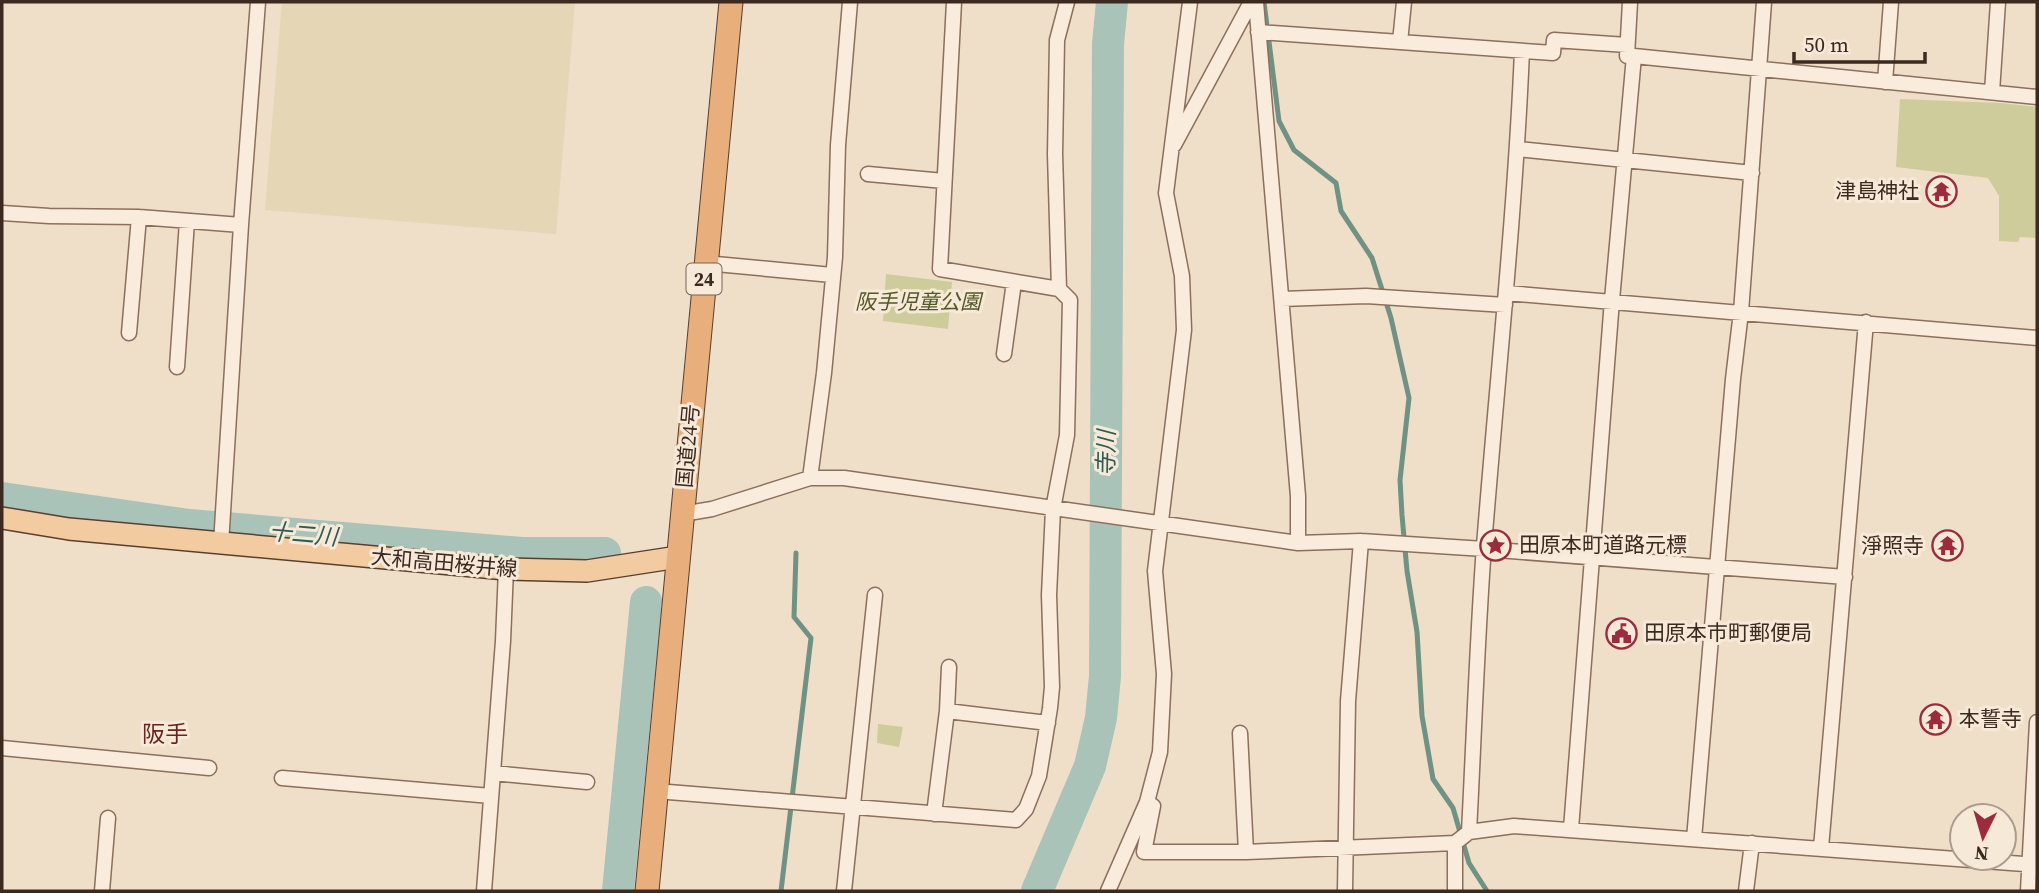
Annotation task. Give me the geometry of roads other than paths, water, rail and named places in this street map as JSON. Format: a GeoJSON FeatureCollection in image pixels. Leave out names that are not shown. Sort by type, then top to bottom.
{"type":"FeatureCollection","features":[{"type":"Feature","properties":{"kind":"highway","name":"国道24号"},"geometry":{"type":"LineString","coordinates":[[647,891],[731,2]]}},
{"type":"Feature","properties":{"kind":"main road","name":"大和高田桜井線"},"geometry":{"type":"LineString","coordinates":[[2,518],[69,529],[506,569],[587,571],[678,557]]}},
{"type":"Feature","properties":{"kind":"street"},"geometry":{"type":"LineString","coordinates":[[221,544],[258,2]]}},
{"type":"Feature","properties":{"kind":"street"},"geometry":{"type":"LineString","coordinates":[[810,478],[824,373],[850,2]]}},
{"type":"Feature","properties":{"kind":"street"},"geometry":{"type":"LineString","coordinates":[[656,791],[1016,820],[1026,808],[1039,776],[1052,687],[1049,595],[1055,509],[1067,435],[1070,300],[1059,289],[940,270],[954,2]]}},
{"type":"Feature","properties":{"kind":"street"},"geometry":{"type":"LineString","coordinates":[[1059,289],[1055,154],[1057,40],[1067,2]]}},
{"type":"Feature","properties":{"kind":"street"},"geometry":{"type":"LineString","coordinates":[[1108,891],[1147,802],[1160,752],[1164,674],[1155,571],[1157,524],[1184,330],[1182,276],[1166,193],[1190,2]]}},
{"type":"Feature","properties":{"kind":"street"},"geometry":{"type":"LineString","coordinates":[[1170,153],[1251,2]]}},
{"type":"Feature","properties":{"kind":"street"},"geometry":{"type":"LineString","coordinates":[[1256,2],[1298,496],[1298,542]]}},
{"type":"Feature","properties":{"kind":"street"},"geometry":{"type":"LineString","coordinates":[[1400,42],[1404,2]]}},
{"type":"Feature","properties":{"kind":"street"},"geometry":{"type":"LineString","coordinates":[[1571,829],[1624,161],[1631,50],[1630,2]]}},
{"type":"Feature","properties":{"kind":"street"},"geometry":{"type":"LineString","coordinates":[[1694,839],[1741,312],[1765,2]]}},
{"type":"Feature","properties":{"kind":"street"},"geometry":{"type":"LineString","coordinates":[[1885,82],[1891,2]]}},
{"type":"Feature","properties":{"kind":"street"},"geometry":{"type":"LineString","coordinates":[[1992,92],[1998,2]]}},
{"type":"Feature","properties":{"kind":"street"},"geometry":{"type":"LineString","coordinates":[[1258,32],[1553,53],[1555,40],[1760,70],[2037,97]]}},
{"type":"Feature","properties":{"kind":"street"},"geometry":{"type":"LineString","coordinates":[[1469,832],[1484,549],[1518,149],[1522,51]]}},
{"type":"Feature","properties":{"kind":"street"},"geometry":{"type":"LineString","coordinates":[[1518,149],[1752,173]]}},
{"type":"Feature","properties":{"kind":"street"},"geometry":{"type":"LineString","coordinates":[[867,174],[944,181]]}},
{"type":"Feature","properties":{"kind":"street"},"geometry":{"type":"LineString","coordinates":[[2,213],[139,217],[241,225]]}},
{"type":"Feature","properties":{"kind":"street"},"geometry":{"type":"LineString","coordinates":[[129,333],[139,217]]}},
{"type":"Feature","properties":{"kind":"street"},"geometry":{"type":"LineString","coordinates":[[177,367],[187,221]]}},
{"type":"Feature","properties":{"kind":"street"},"geometry":{"type":"LineString","coordinates":[[705,264],[832,275]]}},
{"type":"Feature","properties":{"kind":"street"},"geometry":{"type":"LineString","coordinates":[[1004,354],[1014,282]]}},
{"type":"Feature","properties":{"kind":"street"},"geometry":{"type":"LineString","coordinates":[[1282,299],[1386,297],[1612,300],[2037,338]]}},
{"type":"Feature","properties":{"kind":"street"},"geometry":{"type":"LineString","coordinates":[[1821,848],[1866,322]]}},
{"type":"Feature","properties":{"kind":"street"},"geometry":{"type":"LineString","coordinates":[[682,514],[712,509],[810,478],[844,478],[1298,542],[1362,541],[1845,577]]}},
{"type":"Feature","properties":{"kind":"street"},"geometry":{"type":"LineString","coordinates":[[1345,891],[1348,701],[1362,541]]}},
{"type":"Feature","properties":{"kind":"street"},"geometry":{"type":"LineString","coordinates":[[484,891],[506,569]]}},
{"type":"Feature","properties":{"kind":"street"},"geometry":{"type":"LineString","coordinates":[[844,891],[875,595]]}},
{"type":"Feature","properties":{"kind":"street"},"geometry":{"type":"LineString","coordinates":[[934,814],[947,711],[949,667]]}},
{"type":"Feature","properties":{"kind":"street"},"geometry":{"type":"LineString","coordinates":[[947,711],[1048,723]]}},
{"type":"Feature","properties":{"kind":"street"},"geometry":{"type":"LineString","coordinates":[[2028,891],[2034,864],[2037,722]]}},
{"type":"Feature","properties":{"kind":"street"},"geometry":{"type":"LineString","coordinates":[[1240,733],[1246,852]]}},
{"type":"Feature","properties":{"kind":"street"},"geometry":{"type":"LineString","coordinates":[[2,748],[209,768]]}},
{"type":"Feature","properties":{"kind":"street"},"geometry":{"type":"LineString","coordinates":[[493,773],[587,782]]}},
{"type":"Feature","properties":{"kind":"street"},"geometry":{"type":"LineString","coordinates":[[282,778],[491,796]]}},
{"type":"Feature","properties":{"kind":"street"},"geometry":{"type":"LineString","coordinates":[[1147,802],[1153,806],[1144,852],[1246,852],[1455,843],[1469,832],[1514,825],[2034,864]]}},
{"type":"Feature","properties":{"kind":"street"},"geometry":{"type":"LineString","coordinates":[[102,891],[108,818]]}},
{"type":"Feature","properties":{"kind":"street"},"geometry":{"type":"LineString","coordinates":[[1455,843],[1455,891]]}},
{"type":"Feature","properties":{"kind":"street"},"geometry":{"type":"LineString","coordinates":[[1746,891],[1752,843]]}},
{"type":"Feature","properties":{"kind":"waterway","name":"寺川"},"geometry":{"type":"LineString","coordinates":[[1037,891],[1090,766],[1101,718],[1105,676],[1108,44],[1112,2]]}},
{"type":"Feature","properties":{"kind":"waterway"},"geometry":{"type":"LineString","coordinates":[[1264,2],[1279,121],[1294,150],[1336,183],[1341,211],[1372,258],[1391,318],[1409,398],[1400,480],[1407,571],[1417,632],[1422,716],[1433,779],[1453,808],[1469,863],[1487,891]]}},
{"type":"Feature","properties":{"kind":"waterway","name":"十二川"},"geometry":{"type":"LineString","coordinates":[[2,498],[189,525],[522,553],[605,553]]}},
{"type":"Feature","properties":{"kind":"waterway"},"geometry":{"type":"LineString","coordinates":[[781,891],[811,638],[794,617],[796,553]]}},
{"type":"Feature","properties":{"kind":"waterway","name":"十二川"},"geometry":{"type":"LineString","coordinates":[[618,891],[646,602]]}},
{"type":"Feature","properties":{"kind":"place","name":"津島神社"},"geometry":{"type":"Point","coordinates":[1942,191]}},
{"type":"Feature","properties":{"kind":"place","name":"田原本町道路元標"},"geometry":{"type":"Point","coordinates":[1496,545]}},
{"type":"Feature","properties":{"kind":"place","name":"淨照寺"},"geometry":{"type":"Point","coordinates":[1947,546]}},
{"type":"Feature","properties":{"kind":"place","name":"田原本市町郵便局"},"geometry":{"type":"Point","coordinates":[1621,633]}},
{"type":"Feature","properties":{"kind":"place","name":"本誓寺"},"geometry":{"type":"Point","coordinates":[1936,719]}},
{"type":"Feature","properties":{"kind":"district","name":"阪手"},"geometry":{"type":"Point","coordinates":[165,734]}},
{"type":"Feature","properties":{"kind":"park label","name":"阪手児童公園"},"geometry":{"type":"Point","coordinates":[918,302]}}]}
